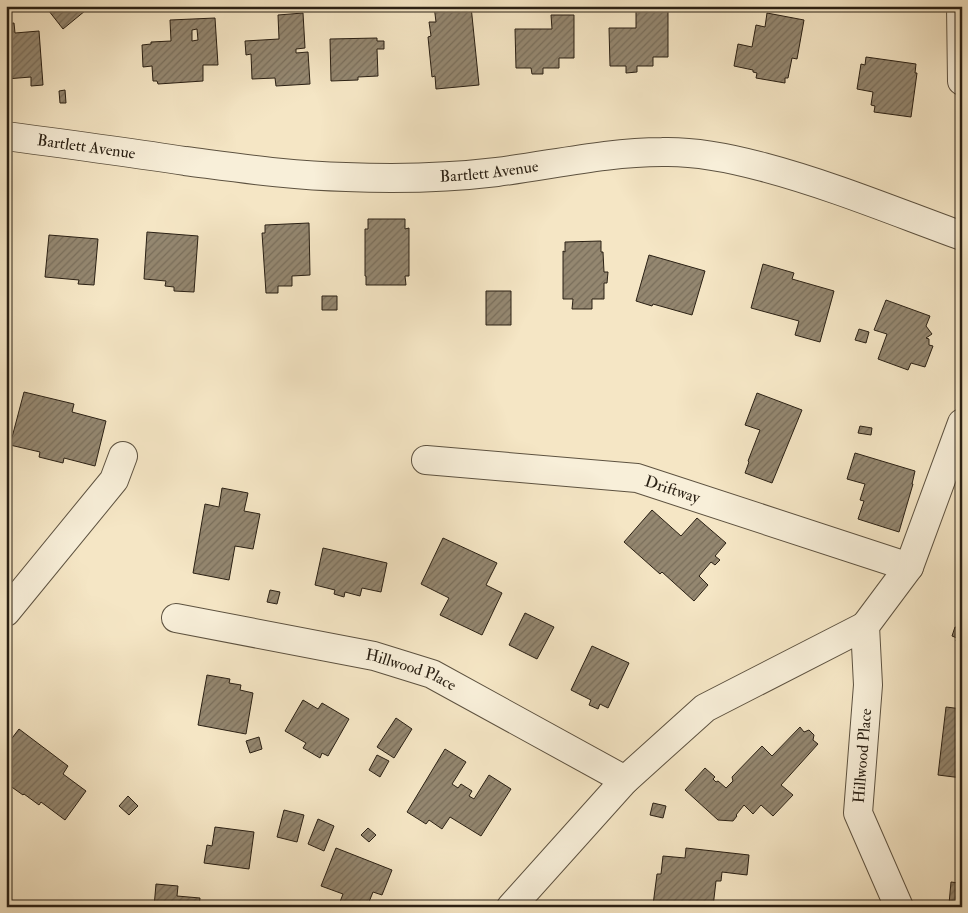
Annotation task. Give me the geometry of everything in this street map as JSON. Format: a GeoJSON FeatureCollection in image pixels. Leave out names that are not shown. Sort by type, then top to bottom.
{"type":"FeatureCollection","features":[{"type":"Feature","properties":{"kind":"street"},"geometry":{"type":"LineString","coordinates":[[961,6],[962,80]]}},
{"type":"Feature","properties":{"kind":"street","name":"Bartlett Avenue"},"geometry":{"type":"LineString","coordinates":[[6,136],[297,175],[343,178],[443,177],[497,172],[630,154],[663,152],[703,154],[746,162],[795,175],[962,236]]}},
{"type":"Feature","properties":{"kind":"street"},"geometry":{"type":"LineString","coordinates":[[511,907],[624,780],[705,708],[865,626],[909,567],[962,423]]}},
{"type":"Feature","properties":{"kind":"street"},"geometry":{"type":"LineString","coordinates":[[6,612],[114,480],[123,456]]}},
{"type":"Feature","properties":{"kind":"street","name":"Driftway"},"geometry":{"type":"LineString","coordinates":[[426,460],[637,478],[909,567]]}},
{"type":"Feature","properties":{"kind":"street","name":"Hillwood Place"},"geometry":{"type":"LineString","coordinates":[[176,618],[374,656],[432,674],[624,780]]}},
{"type":"Feature","properties":{"kind":"street","name":"Hillwood Place"},"geometry":{"type":"LineString","coordinates":[[865,626],[868,685],[858,813],[899,907]]}},
{"type":"Feature","properties":{"kind":"building"},"geometry":{"type":"Polygon","coordinates":[[[45,6],[91,6],[63,29],[45,6]]]}},
{"type":"Feature","properties":{"kind":"building"},"geometry":{"type":"Polygon","coordinates":[[[434,6],[471,6],[479,85],[436,89],[435,76],[432,77],[428,37],[431,36],[429,22],[436,22],[434,6]]]}},
{"type":"Feature","properties":{"kind":"building"},"geometry":{"type":"Polygon","coordinates":[[[636,9],[668,9],[668,57],[653,57],[653,66],[637,66],[637,72],[626,73],[626,66],[610,66],[609,28],[636,28],[636,9]]]}},
{"type":"Feature","properties":{"kind":"building"},"geometry":{"type":"Polygon","coordinates":[[[303,13],[305,48],[296,49],[296,53],[308,52],[310,84],[276,86],[275,78],[252,79],[251,54],[246,55],[245,41],[279,39],[278,15],[303,13]]]}},
{"type":"Feature","properties":{"kind":"building"},"geometry":{"type":"Polygon","coordinates":[[[767,13],[804,20],[797,59],[792,58],[788,78],[785,78],[785,83],[756,78],[757,73],[753,72],[753,70],[734,66],[738,44],[752,47],[756,25],[765,27],[767,13]]]}},
{"type":"Feature","properties":{"kind":"building"},"geometry":{"type":"Polygon","coordinates":[[[551,15],[574,15],[574,58],[559,58],[559,68],[543,68],[543,74],[532,74],[531,68],[516,68],[515,29],[552,29],[551,15]]]}},
{"type":"Feature","properties":{"kind":"building"},"geometry":{"type":"Polygon","coordinates":[[[215,18],[218,65],[203,65],[203,81],[158,84],[157,81],[153,81],[152,66],[143,67],[142,45],[151,44],[151,42],[171,41],[170,20],[215,18]],[[197,29],[192,30],[192,41],[198,40],[197,29]]]}},
{"type":"Feature","properties":{"kind":"building"},"geometry":{"type":"Polygon","coordinates":[[[14,23],[15,33],[39,31],[43,85],[31,86],[31,77],[6,79],[6,24],[14,23]]]}},
{"type":"Feature","properties":{"kind":"building"},"geometry":{"type":"Polygon","coordinates":[[[377,38],[377,41],[384,41],[384,49],[377,49],[378,76],[358,77],[358,80],[331,81],[330,39],[377,38]]]}},
{"type":"Feature","properties":{"kind":"building"},"geometry":{"type":"Polygon","coordinates":[[[866,57],[916,64],[915,73],[917,73],[911,117],[874,112],[875,106],[871,105],[873,92],[857,89],[861,64],[865,65],[866,57]]]}},
{"type":"Feature","properties":{"kind":"building"},"geometry":{"type":"Polygon","coordinates":[[[65,90],[66,103],[60,103],[59,91],[65,90]]]}},
{"type":"Feature","properties":{"kind":"building"},"geometry":{"type":"Polygon","coordinates":[[[368,219],[405,219],[405,229],[409,228],[409,276],[405,276],[406,285],[366,285],[365,229],[368,229],[368,219]]]}},
{"type":"Feature","properties":{"kind":"building"},"geometry":{"type":"Polygon","coordinates":[[[309,223],[310,275],[292,276],[292,286],[278,286],[278,293],[266,293],[262,233],[265,233],[265,225],[309,223]]]}},
{"type":"Feature","properties":{"kind":"building"},"geometry":{"type":"Polygon","coordinates":[[[147,232],[198,236],[194,292],[174,291],[174,287],[165,286],[166,281],[144,279],[147,232]]]}},
{"type":"Feature","properties":{"kind":"building"},"geometry":{"type":"Polygon","coordinates":[[[49,235],[98,239],[94,285],[78,284],[79,280],[45,277],[49,235]]]}},
{"type":"Feature","properties":{"kind":"building"},"geometry":{"type":"Polygon","coordinates":[[[601,241],[604,272],[608,272],[607,283],[604,283],[604,299],[592,299],[592,309],[572,309],[573,299],[563,299],[563,251],[565,252],[565,242],[601,241]]]}},
{"type":"Feature","properties":{"kind":"building"},"geometry":{"type":"Polygon","coordinates":[[[649,255],[705,271],[692,315],[636,301],[649,255]]]}},
{"type":"Feature","properties":{"kind":"building"},"geometry":{"type":"Polygon","coordinates":[[[763,264],[794,273],[792,279],[834,291],[820,342],[795,335],[799,321],[751,308],[763,264]]]}},
{"type":"Feature","properties":{"kind":"building"},"geometry":{"type":"Polygon","coordinates":[[[486,291],[511,291],[511,325],[486,325],[486,291]]]}},
{"type":"Feature","properties":{"kind":"building"},"geometry":{"type":"Polygon","coordinates":[[[322,296],[337,296],[337,310],[322,310],[322,296]]]}},
{"type":"Feature","properties":{"kind":"building"},"geometry":{"type":"Polygon","coordinates":[[[886,300],[930,316],[926,326],[932,334],[926,338],[929,339],[929,345],[933,346],[925,367],[911,363],[908,370],[878,359],[887,334],[874,330],[886,300]]]}},
{"type":"Feature","properties":{"kind":"building"},"geometry":{"type":"Polygon","coordinates":[[[859,329],[869,332],[866,343],[855,340],[859,329]]]}},
{"type":"Feature","properties":{"kind":"building"},"geometry":{"type":"Polygon","coordinates":[[[24,392],[74,404],[72,412],[106,421],[95,466],[64,458],[63,463],[39,457],[40,452],[10,445],[24,392]]]}},
{"type":"Feature","properties":{"kind":"building"},"geometry":{"type":"Polygon","coordinates":[[[757,393],[802,410],[772,483],[745,473],[760,430],[745,425],[757,393]]]}},
{"type":"Feature","properties":{"kind":"building"},"geometry":{"type":"Polygon","coordinates":[[[860,426],[872,428],[871,435],[858,433],[860,426]]]}},
{"type":"Feature","properties":{"kind":"building"},"geometry":{"type":"Polygon","coordinates":[[[855,453],[915,471],[899,532],[858,519],[864,501],[860,500],[865,484],[847,479],[855,453]]]}},
{"type":"Feature","properties":{"kind":"building"},"geometry":{"type":"Polygon","coordinates":[[[222,488],[248,493],[244,511],[260,514],[253,549],[235,546],[229,580],[193,573],[205,504],[219,507],[222,488]]]}},
{"type":"Feature","properties":{"kind":"building"},"geometry":{"type":"Polygon","coordinates":[[[652,510],[681,536],[697,518],[726,543],[715,556],[720,560],[715,565],[711,562],[699,576],[708,585],[694,601],[662,572],[660,574],[624,542],[652,510]]]}},
{"type":"Feature","properties":{"kind":"building"},"geometry":{"type":"Polygon","coordinates":[[[443,538],[497,563],[486,585],[502,593],[482,635],[440,615],[449,598],[421,584],[443,538]]]}},
{"type":"Feature","properties":{"kind":"building"},"geometry":{"type":"Polygon","coordinates":[[[323,548],[387,563],[381,592],[362,588],[360,596],[345,592],[344,597],[334,594],[335,590],[315,585],[323,548]]]}},
{"type":"Feature","properties":{"kind":"building"},"geometry":{"type":"Polygon","coordinates":[[[270,590],[280,592],[277,604],[267,602],[270,590]]]}},
{"type":"Feature","properties":{"kind":"building"},"geometry":{"type":"Polygon","coordinates":[[[525,613],[554,627],[537,659],[509,645],[525,613]]]}},
{"type":"Feature","properties":{"kind":"building"},"geometry":{"type":"Polygon","coordinates":[[[961,624],[962,642],[956,641],[957,638],[952,636],[955,627],[960,628],[961,624]]]}},
{"type":"Feature","properties":{"kind":"building"},"geometry":{"type":"Polygon","coordinates":[[[592,646],[629,663],[608,708],[600,704],[598,709],[589,705],[591,700],[571,690],[592,646]]]}},
{"type":"Feature","properties":{"kind":"building"},"geometry":{"type":"Polygon","coordinates":[[[207,675],[230,679],[229,683],[241,685],[240,690],[253,693],[246,734],[198,725],[207,675]]]}},
{"type":"Feature","properties":{"kind":"building"},"geometry":{"type":"Polygon","coordinates":[[[303,700],[318,709],[322,703],[349,719],[328,756],[322,753],[320,758],[303,748],[306,743],[285,731],[303,700]]]}},
{"type":"Feature","properties":{"kind":"building"},"geometry":{"type":"Polygon","coordinates":[[[946,707],[962,709],[962,778],[938,775],[946,707]]]}},
{"type":"Feature","properties":{"kind":"building"},"geometry":{"type":"Polygon","coordinates":[[[396,718],[412,729],[394,758],[377,747],[396,718]]]}},
{"type":"Feature","properties":{"kind":"building"},"geometry":{"type":"Polygon","coordinates":[[[800,727],[804,732],[809,730],[814,735],[813,740],[818,744],[781,785],[793,795],[773,816],[761,805],[753,814],[744,805],[733,821],[718,820],[685,790],[705,768],[715,777],[713,779],[716,782],[718,781],[726,788],[733,781],[732,777],[762,746],[772,756],[800,727]]]}},
{"type":"Feature","properties":{"kind":"building"},"geometry":{"type":"Polygon","coordinates":[[[19,729],[68,766],[63,774],[86,791],[65,820],[41,802],[39,805],[6,783],[6,746],[19,729]]]}},
{"type":"Feature","properties":{"kind":"building"},"geometry":{"type":"Polygon","coordinates":[[[259,737],[262,749],[250,753],[246,741],[259,737]]]}},
{"type":"Feature","properties":{"kind":"building"},"geometry":{"type":"Polygon","coordinates":[[[445,749],[466,762],[452,784],[458,788],[461,784],[472,791],[469,796],[474,799],[489,775],[511,789],[481,836],[450,817],[442,829],[429,820],[426,824],[407,812],[445,749]]]}},
{"type":"Feature","properties":{"kind":"building"},"geometry":{"type":"Polygon","coordinates":[[[377,755],[389,761],[380,777],[369,770],[377,755]]]}},
{"type":"Feature","properties":{"kind":"building"},"geometry":{"type":"Polygon","coordinates":[[[128,796],[138,806],[129,815],[119,806],[128,796]]]}},
{"type":"Feature","properties":{"kind":"building"},"geometry":{"type":"Polygon","coordinates":[[[653,803],[666,806],[663,818],[650,815],[653,803]]]}},
{"type":"Feature","properties":{"kind":"building"},"geometry":{"type":"Polygon","coordinates":[[[284,810],[304,815],[297,842],[277,837],[284,810]]]}},
{"type":"Feature","properties":{"kind":"building"},"geometry":{"type":"Polygon","coordinates":[[[318,819],[334,826],[324,851],[308,844],[318,819]]]}},
{"type":"Feature","properties":{"kind":"building"},"geometry":{"type":"Polygon","coordinates":[[[215,827],[254,832],[249,869],[204,863],[207,845],[212,846],[215,827]]]}},
{"type":"Feature","properties":{"kind":"building"},"geometry":{"type":"Polygon","coordinates":[[[368,828],[376,835],[369,842],[361,835],[368,828]]]}},
{"type":"Feature","properties":{"kind":"building"},"geometry":{"type":"Polygon","coordinates":[[[336,848],[392,870],[382,895],[373,892],[367,907],[338,907],[343,894],[321,886],[336,848]]]}},
{"type":"Feature","properties":{"kind":"building"},"geometry":{"type":"Polygon","coordinates":[[[686,848],[749,855],[747,875],[722,872],[721,881],[716,881],[713,907],[653,905],[657,874],[661,874],[663,856],[685,858],[686,848]]]}},
{"type":"Feature","properties":{"kind":"building"},"geometry":{"type":"Polygon","coordinates":[[[960,872],[962,872],[962,905],[949,904],[951,882],[959,883],[960,872]]]}},
{"type":"Feature","properties":{"kind":"building"},"geometry":{"type":"Polygon","coordinates":[[[156,884],[178,886],[177,896],[200,898],[199,907],[154,907],[156,884]]]}}]}
